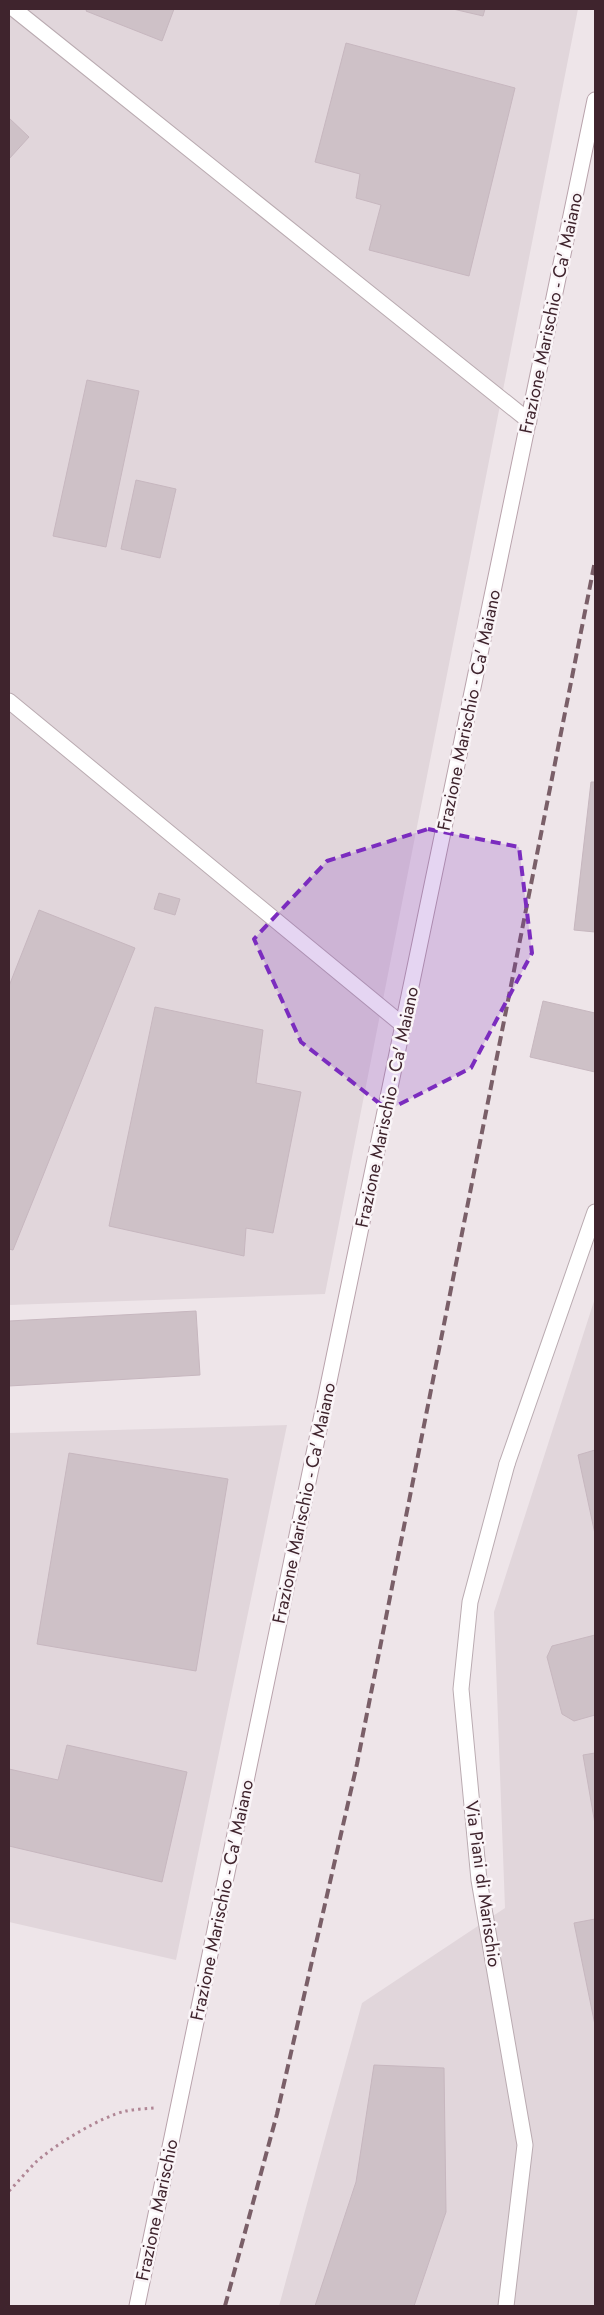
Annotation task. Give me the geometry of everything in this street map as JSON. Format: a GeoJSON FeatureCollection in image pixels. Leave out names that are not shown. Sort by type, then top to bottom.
{"type":"FeatureCollection","features":[{"type":"Feature","properties":{"kind":"main road"},"geometry":{"type":"LineString","coordinates":[[14,9],[529,421]]}},
{"type":"Feature","properties":{"kind":"main road","name":"Frazione Marischio - Ca' Maiano"},"geometry":{"type":"LineString","coordinates":[[178,2110],[595,100]]}},
{"type":"Feature","properties":{"kind":"main road"},"geometry":{"type":"LineString","coordinates":[[9,701],[404,1026]]}},
{"type":"Feature","properties":{"kind":"main road","name":"Via Piani di Marischio"},"geometry":{"type":"LineString","coordinates":[[506,2306],[525,2144],[479,1880],[461,1690],[470,1602],[507,1464],[595,1212]]}},
{"type":"Feature","properties":{"kind":"main road","name":"Frazione Marischio"},"geometry":{"type":"LineString","coordinates":[[137,2306],[178,2110]]}},
{"type":"Feature","properties":{"kind":"path"},"geometry":{"type":"LineString","coordinates":[[9,2192],[36,2162],[55,2148],[104,2119],[126,2111],[178,2110]]}},
{"type":"Feature","properties":{"kind":"highlighted area"},"geometry":{"type":"Polygon","coordinates":[[[428,829],[519,847],[532,953],[471,1068],[388,1110],[301,1042],[254,939],[327,861],[428,829]]]}},
{"type":"Feature","properties":{"kind":"shaded area"},"geometry":{"type":"Polygon","coordinates":[[[9,9],[578,9],[325,1294],[9,1305],[9,9]]]}},
{"type":"Feature","properties":{"kind":"shaded area"},"geometry":{"type":"Polygon","coordinates":[[[595,1298],[595,2306],[279,2306],[362,2003],[505,1908],[494,1612],[595,1298]]]}},
{"type":"Feature","properties":{"kind":"shaded area"},"geometry":{"type":"Polygon","coordinates":[[[287,1425],[176,1960],[9,1922],[9,1433],[287,1425]]]}},
{"type":"Feature","properties":{"kind":"building"},"geometry":{"type":"Polygon","coordinates":[[[87,9],[174,9],[162,41],[86,11],[87,9]]]}},
{"type":"Feature","properties":{"kind":"building"},"geometry":{"type":"Polygon","coordinates":[[[453,9],[485,9],[483,16],[453,9]]]}},
{"type":"Feature","properties":{"kind":"building"},"geometry":{"type":"Polygon","coordinates":[[[346,43],[515,88],[469,276],[369,250],[381,205],[356,198],[360,174],[315,162],[346,43]]]}},
{"type":"Feature","properties":{"kind":"building"},"geometry":{"type":"Polygon","coordinates":[[[9,118],[29,137],[9,159],[9,118]]]}},
{"type":"Feature","properties":{"kind":"building"},"geometry":{"type":"Polygon","coordinates":[[[87,380],[139,391],[106,547],[53,536],[87,380]]]}},
{"type":"Feature","properties":{"kind":"building"},"geometry":{"type":"Polygon","coordinates":[[[136,480],[176,489],[160,558],[121,549],[136,480]]]}},
{"type":"Feature","properties":{"kind":"building"},"geometry":{"type":"Polygon","coordinates":[[[591,782],[595,782],[595,932],[574,930],[591,782]]]}},
{"type":"Feature","properties":{"kind":"building"},"geometry":{"type":"Polygon","coordinates":[[[159,893],[180,899],[175,915],[154,909],[159,893]]]}},
{"type":"Feature","properties":{"kind":"building"},"geometry":{"type":"Polygon","coordinates":[[[39,910],[135,948],[13,1250],[9,1249],[9,986],[39,910]]]}},
{"type":"Feature","properties":{"kind":"building"},"geometry":{"type":"Polygon","coordinates":[[[543,1001],[595,1013],[595,1072],[530,1057],[543,1001]]]}},
{"type":"Feature","properties":{"kind":"building"},"geometry":{"type":"Polygon","coordinates":[[[155,1007],[263,1030],[256,1083],[301,1092],[273,1233],[246,1228],[244,1256],[109,1226],[155,1007]]]}},
{"type":"Feature","properties":{"kind":"building"},"geometry":{"type":"Polygon","coordinates":[[[196,1311],[200,1375],[9,1386],[9,1321],[196,1311]]]}},
{"type":"Feature","properties":{"kind":"building"},"geometry":{"type":"Polygon","coordinates":[[[595,1450],[595,1534],[578,1455],[595,1450]]]}},
{"type":"Feature","properties":{"kind":"building"},"geometry":{"type":"Polygon","coordinates":[[[69,1453],[228,1479],[196,1671],[37,1644],[69,1453]]]}},
{"type":"Feature","properties":{"kind":"building"},"geometry":{"type":"Polygon","coordinates":[[[595,1635],[595,1715],[574,1721],[562,1714],[547,1657],[552,1646],[595,1635]]]}},
{"type":"Feature","properties":{"kind":"building"},"geometry":{"type":"Polygon","coordinates":[[[67,1745],[187,1772],[162,1882],[9,1846],[9,1769],[58,1780],[67,1745]]]}},
{"type":"Feature","properties":{"kind":"building"},"geometry":{"type":"Polygon","coordinates":[[[595,1753],[595,1824],[583,1755],[595,1753]]]}},
{"type":"Feature","properties":{"kind":"building"},"geometry":{"type":"Polygon","coordinates":[[[595,1919],[595,2025],[574,1923],[595,1919]]]}},
{"type":"Feature","properties":{"kind":"building"},"geometry":{"type":"Polygon","coordinates":[[[374,2065],[444,2068],[446,2212],[414,2306],[315,2306],[356,2182],[374,2065]]]}},
{"type":"Feature","properties":{"kind":"railway"},"geometry":{"type":"LineString","coordinates":[[225,2306],[277,2114],[357,1764],[595,561]]}}]}
